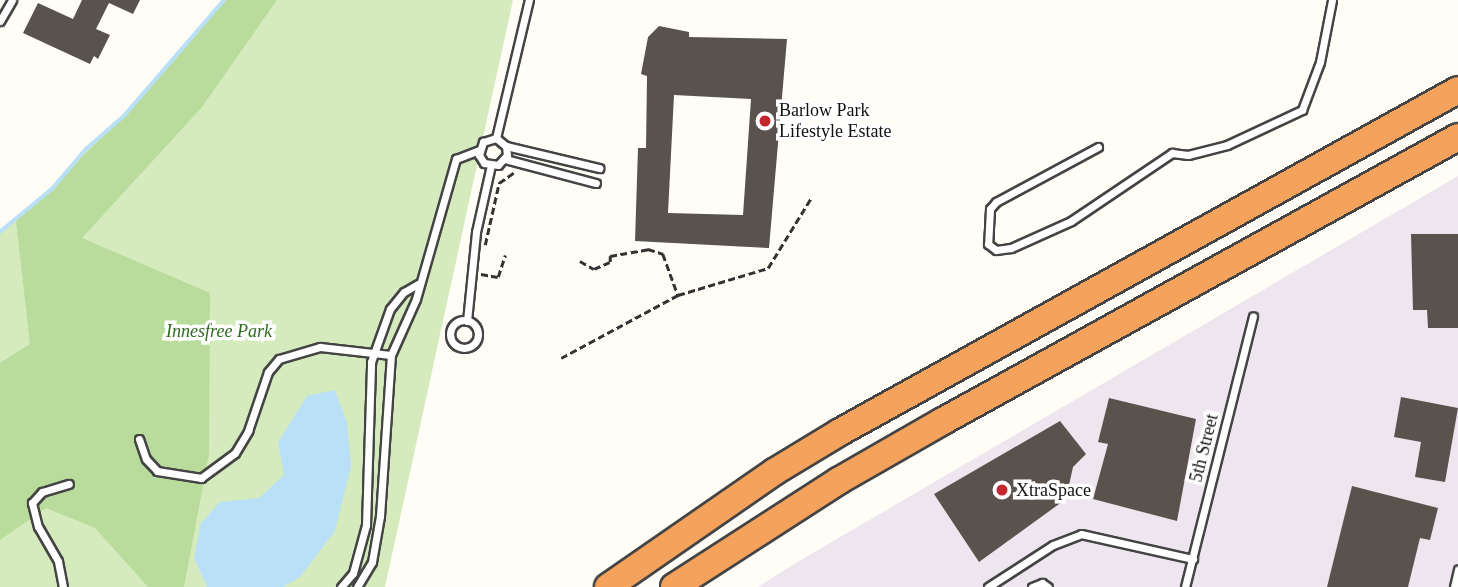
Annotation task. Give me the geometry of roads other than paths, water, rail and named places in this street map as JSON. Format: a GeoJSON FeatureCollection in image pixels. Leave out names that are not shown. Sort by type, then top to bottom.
{"type":"FeatureCollection","features":[{"type":"Feature","properties":{"kind":"highway"},"geometry":{"type":"LineString","coordinates":[[608,587],[774,472],[840,432],[1458,90]]}},
{"type":"Feature","properties":{"kind":"highway"},"geometry":{"type":"LineString","coordinates":[[674,587],[920,434],[1309,215],[1458,137]]}},
{"type":"Feature","properties":{"kind":"lane"},"geometry":{"type":"LineString","coordinates":[[0,21],[12,0]]}},
{"type":"Feature","properties":{"kind":"lane"},"geometry":{"type":"LineString","coordinates":[[496,138],[528,0]]}},
{"type":"Feature","properties":{"kind":"lane"},"geometry":{"type":"LineString","coordinates":[[1098,147],[996,202],[990,209],[988,244],[996,250],[1011,248],[1071,221],[1172,153],[1188,155],[1227,145],[1302,110],[1320,62],[1332,0]]}},
{"type":"Feature","properties":{"kind":"lane"},"geometry":{"type":"LineString","coordinates":[[496,138],[506,146],[599,168]]}},
{"type":"Feature","properties":{"kind":"lane"},"geometry":{"type":"LineString","coordinates":[[491,165],[481,159],[479,150],[483,142],[496,138]]}},
{"type":"Feature","properties":{"kind":"lane"},"geometry":{"type":"LineString","coordinates":[[505,159],[506,146]]}},
{"type":"Feature","properties":{"kind":"lane"},"geometry":{"type":"LineString","coordinates":[[358,587],[372,562],[380,516],[391,355],[416,299],[418,284],[456,159],[479,150]]}},
{"type":"Feature","properties":{"kind":"lane"},"geometry":{"type":"LineString","coordinates":[[491,165],[505,159],[596,183]]}},
{"type":"Feature","properties":{"kind":"lane"},"geometry":{"type":"LineString","coordinates":[[467,321],[458,322],[450,333],[456,346],[465,349],[476,342],[479,334],[467,321],[476,232],[491,165]]}},
{"type":"Feature","properties":{"kind":"lane"},"geometry":{"type":"LineString","coordinates":[[341,587],[353,573],[366,525],[373,352],[390,309],[418,284]]}},
{"type":"Feature","properties":{"kind":"lane","name":"5th Street"},"geometry":{"type":"LineString","coordinates":[[1185,587],[1253,316]]}},
{"type":"Feature","properties":{"kind":"lane"},"geometry":{"type":"LineString","coordinates":[[139,439],[146,459],[157,471],[201,478],[239,447],[268,372],[279,359],[320,347],[391,355]]}},
{"type":"Feature","properties":{"kind":"lane"},"geometry":{"type":"LineString","coordinates":[[63,587],[58,561],[38,527],[32,503],[42,492],[69,484]]}},
{"type":"Feature","properties":{"kind":"lane"},"geometry":{"type":"LineString","coordinates":[[988,587],[1053,545],[1081,534],[1192,559]]}},
{"type":"Feature","properties":{"kind":"lane"},"geometry":{"type":"LineString","coordinates":[[1454,587],[1458,569]]}},
{"type":"Feature","properties":{"kind":"lane"},"geometry":{"type":"LineString","coordinates":[[1032,587],[1042,583],[1048,587]]}},
{"type":"Feature","properties":{"kind":"water"},"geometry":{"type":"Polygon","coordinates":[[[335,390],[347,423],[351,466],[335,531],[300,577],[283,587],[207,587],[194,558],[201,523],[220,502],[259,498],[284,475],[278,442],[307,396],[335,390]]]}},
{"type":"Feature","properties":{"kind":"waterway"},"geometry":{"type":"LineString","coordinates":[[0,232],[53,188],[86,149],[124,116],[224,0]]}},
{"type":"Feature","properties":{"kind":"place","name":"Barlow Park Lifestyle Estate"},"geometry":{"type":"Point","coordinates":[765,121]}},
{"type":"Feature","properties":{"kind":"place","name":"XtraSpace"},"geometry":{"type":"Point","coordinates":[1002,490]}},
{"type":"Feature","properties":{"kind":"park label","name":"Innesfree Park"},"geometry":{"type":"Point","coordinates":[219,331]}}]}
